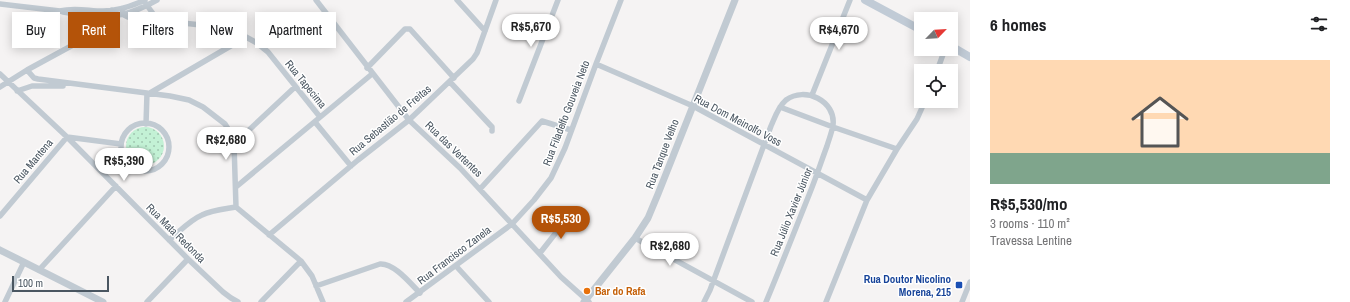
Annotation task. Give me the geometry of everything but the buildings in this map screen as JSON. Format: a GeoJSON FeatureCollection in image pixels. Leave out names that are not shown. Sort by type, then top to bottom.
{"type":"FeatureCollection","features":[{"type":"Feature","properties":{"kind":"main road"},"geometry":{"type":"LineString","coordinates":[[865,0],[914,26]]}},
{"type":"Feature","properties":{"kind":"main road"},"geometry":{"type":"LineString","coordinates":[[958,50],[970,57]]}},
{"type":"Feature","properties":{"kind":"street"},"geometry":{"type":"LineString","coordinates":[[120,13],[145,2],[158,0]]}},
{"type":"Feature","properties":{"kind":"street","name":"Rua das Vertentes"},"geometry":{"type":"LineString","coordinates":[[316,0],[367,68],[409,120],[480,189],[586,301]]}},
{"type":"Feature","properties":{"kind":"street"},"geometry":{"type":"LineString","coordinates":[[457,0],[485,31]]}},
{"type":"Feature","properties":{"kind":"street","name":"Rua Sebastião de Freitas"},"geometry":{"type":"LineString","coordinates":[[269,235],[351,166],[409,120],[473,59],[496,0]]}},
{"type":"Feature","properties":{"kind":"street"},"geometry":{"type":"LineString","coordinates":[[519,102],[558,0]]}},
{"type":"Feature","properties":{"kind":"street","name":"Rua Filadelfo Gouveia Neto"},"geometry":{"type":"LineString","coordinates":[[512,224],[551,178],[558,164],[622,0]]}},
{"type":"Feature","properties":{"kind":"street","name":"Rua Tanque Velho"},"geometry":{"type":"LineString","coordinates":[[586,301],[635,238],[648,218],[736,0]]}},
{"type":"Feature","properties":{"kind":"street"},"geometry":{"type":"LineString","coordinates":[[812,96],[850,0]]}},
{"type":"Feature","properties":{"kind":"street","name":"Rua Tapecima"},"geometry":{"type":"LineString","coordinates":[[145,2],[152,12]]}},
{"type":"Feature","properties":{"kind":"street"},"geometry":{"type":"LineString","coordinates":[[0,4],[68,13]]}},
{"type":"Feature","properties":{"kind":"street"},"geometry":{"type":"LineString","coordinates":[[60,11],[68,9],[112,10],[123,12]]}},
{"type":"Feature","properties":{"kind":"street","name":"Rua Tapecima"},"geometry":{"type":"LineString","coordinates":[[123,12],[128,17]]}},
{"type":"Feature","properties":{"kind":"street"},"geometry":{"type":"LineString","coordinates":[[367,68],[405,30],[410,29],[492,127],[492,131]]}},
{"type":"Feature","properties":{"kind":"street","name":"Rua Tapecima"},"geometry":{"type":"LineString","coordinates":[[247,38],[268,52],[320,117]]}},
{"type":"Feature","properties":{"kind":"street"},"geometry":{"type":"LineString","coordinates":[[0,87],[7,81],[68,48]]}},
{"type":"Feature","properties":{"kind":"street"},"geometry":{"type":"LineString","coordinates":[[149,93],[227,48]]}},
{"type":"Feature","properties":{"kind":"street","name":"Rua Dom Meinolfo Voss"},"geometry":{"type":"LineString","coordinates":[[596,64],[693,106],[867,200]]}},
{"type":"Feature","properties":{"kind":"street"},"geometry":{"type":"LineString","coordinates":[[27,70],[34,78],[149,93],[189,100],[203,107],[224,124],[230,132],[234,144],[236,207],[301,261],[312,276],[322,300],[316,302]]}},
{"type":"Feature","properties":{"kind":"street","name":"Rua Mata Redonda"},"geometry":{"type":"LineString","coordinates":[[0,74],[67,137],[188,260],[223,292],[238,302]]}},
{"type":"Feature","properties":{"kind":"street"},"geometry":{"type":"LineString","coordinates":[[236,186],[372,74]]}},
{"type":"Feature","properties":{"kind":"street"},"geometry":{"type":"LineString","coordinates":[[32,86],[34,83],[34,78]]}},
{"type":"Feature","properties":{"kind":"street"},"geometry":{"type":"LineString","coordinates":[[17,91],[32,86],[80,85]]}},
{"type":"Feature","properties":{"kind":"street"},"geometry":{"type":"LineString","coordinates":[[234,144],[295,87]]}},
{"type":"Feature","properties":{"kind":"street"},"geometry":{"type":"LineString","coordinates":[[146,124],[149,93]]}},
{"type":"Feature","properties":{"kind":"street"},"geometry":{"type":"LineString","coordinates":[[704,302],[710,290],[780,107],[785,101],[793,96],[803,94],[812,96],[822,100],[828,108],[832,117],[833,128]]}},
{"type":"Feature","properties":{"kind":"street"},"geometry":{"type":"LineString","coordinates":[[780,107],[833,128],[897,149]]}},
{"type":"Feature","properties":{"kind":"street"},"geometry":{"type":"LineString","coordinates":[[826,302],[867,200],[897,149],[917,119],[922,108]]}},
{"type":"Feature","properties":{"kind":"street"},"geometry":{"type":"LineString","coordinates":[[480,189],[542,121],[571,130]]}},
{"type":"Feature","properties":{"kind":"street"},"geometry":{"type":"LineString","coordinates":[[315,122],[351,166]]}},
{"type":"Feature","properties":{"kind":"street"},"geometry":{"type":"LineString","coordinates":[[139,124],[146,124],[153,125],[160,129],[165,135],[169,149],[167,157],[157,168],[150,171],[142,171],[129,165],[124,159],[121,144],[124,137],[133,127],[139,124]]}},
{"type":"Feature","properties":{"kind":"street","name":"Rua Júlio Xavier Júnior"},"geometry":{"type":"LineString","coordinates":[[766,302],[817,174],[833,128]]}},
{"type":"Feature","properties":{"kind":"street"},"geometry":{"type":"LineString","coordinates":[[67,137],[121,144]]}},
{"type":"Feature","properties":{"kind":"street","name":"Rua Mantena"},"geometry":{"type":"LineString","coordinates":[[0,216],[67,137]]}},
{"type":"Feature","properties":{"kind":"street"},"geometry":{"type":"LineString","coordinates":[[39,270],[116,186]]}},
{"type":"Feature","properties":{"kind":"street"},"geometry":{"type":"LineString","coordinates":[[169,240],[203,214],[236,207]]}},
{"type":"Feature","properties":{"kind":"street"},"geometry":{"type":"LineString","coordinates":[[540,253],[569,216]]}},
{"type":"Feature","properties":{"kind":"street","name":"Rua Francisco Zanela"},"geometry":{"type":"LineString","coordinates":[[406,302],[512,224]]}},
{"type":"Feature","properties":{"kind":"street"},"geometry":{"type":"LineString","coordinates":[[635,238],[752,302]]}},
{"type":"Feature","properties":{"kind":"street"},"geometry":{"type":"LineString","coordinates":[[0,250],[103,302]]}},
{"type":"Feature","properties":{"kind":"street"},"geometry":{"type":"LineString","coordinates":[[147,302],[188,260]]}},
{"type":"Feature","properties":{"kind":"street"},"geometry":{"type":"LineString","coordinates":[[262,302],[301,261]]}},
{"type":"Feature","properties":{"kind":"street"},"geometry":{"type":"LineString","coordinates":[[5,302],[24,262]]}},
{"type":"Feature","properties":{"kind":"street"},"geometry":{"type":"LineString","coordinates":[[316,286],[380,264],[384,264],[389,265],[396,270],[420,292]]}},
{"type":"Feature","properties":{"kind":"street"},"geometry":{"type":"LineString","coordinates":[[456,266],[489,302]]}},
{"type":"Feature","properties":{"kind":"street"},"geometry":{"type":"LineString","coordinates":[[962,302],[970,282]]}},
{"type":"Feature","properties":{"kind":"green space"},"geometry":{"type":"Polygon","coordinates":[[[141,127],[149,127],[161,136],[164,146],[161,156],[155,162],[149,165],[141,165],[129,156],[126,150],[126,142],[135,130],[141,127]]]}},
{"type":"Feature","properties":{"kind":"place","name":"Rua Doutor Nicolino Morena, 215"},"geometry":{"type":"Point","coordinates":[959,285]}},
{"type":"Feature","properties":{"kind":"place","name":"Bar do Rafa"},"geometry":{"type":"Point","coordinates":[587,291]}}]}
